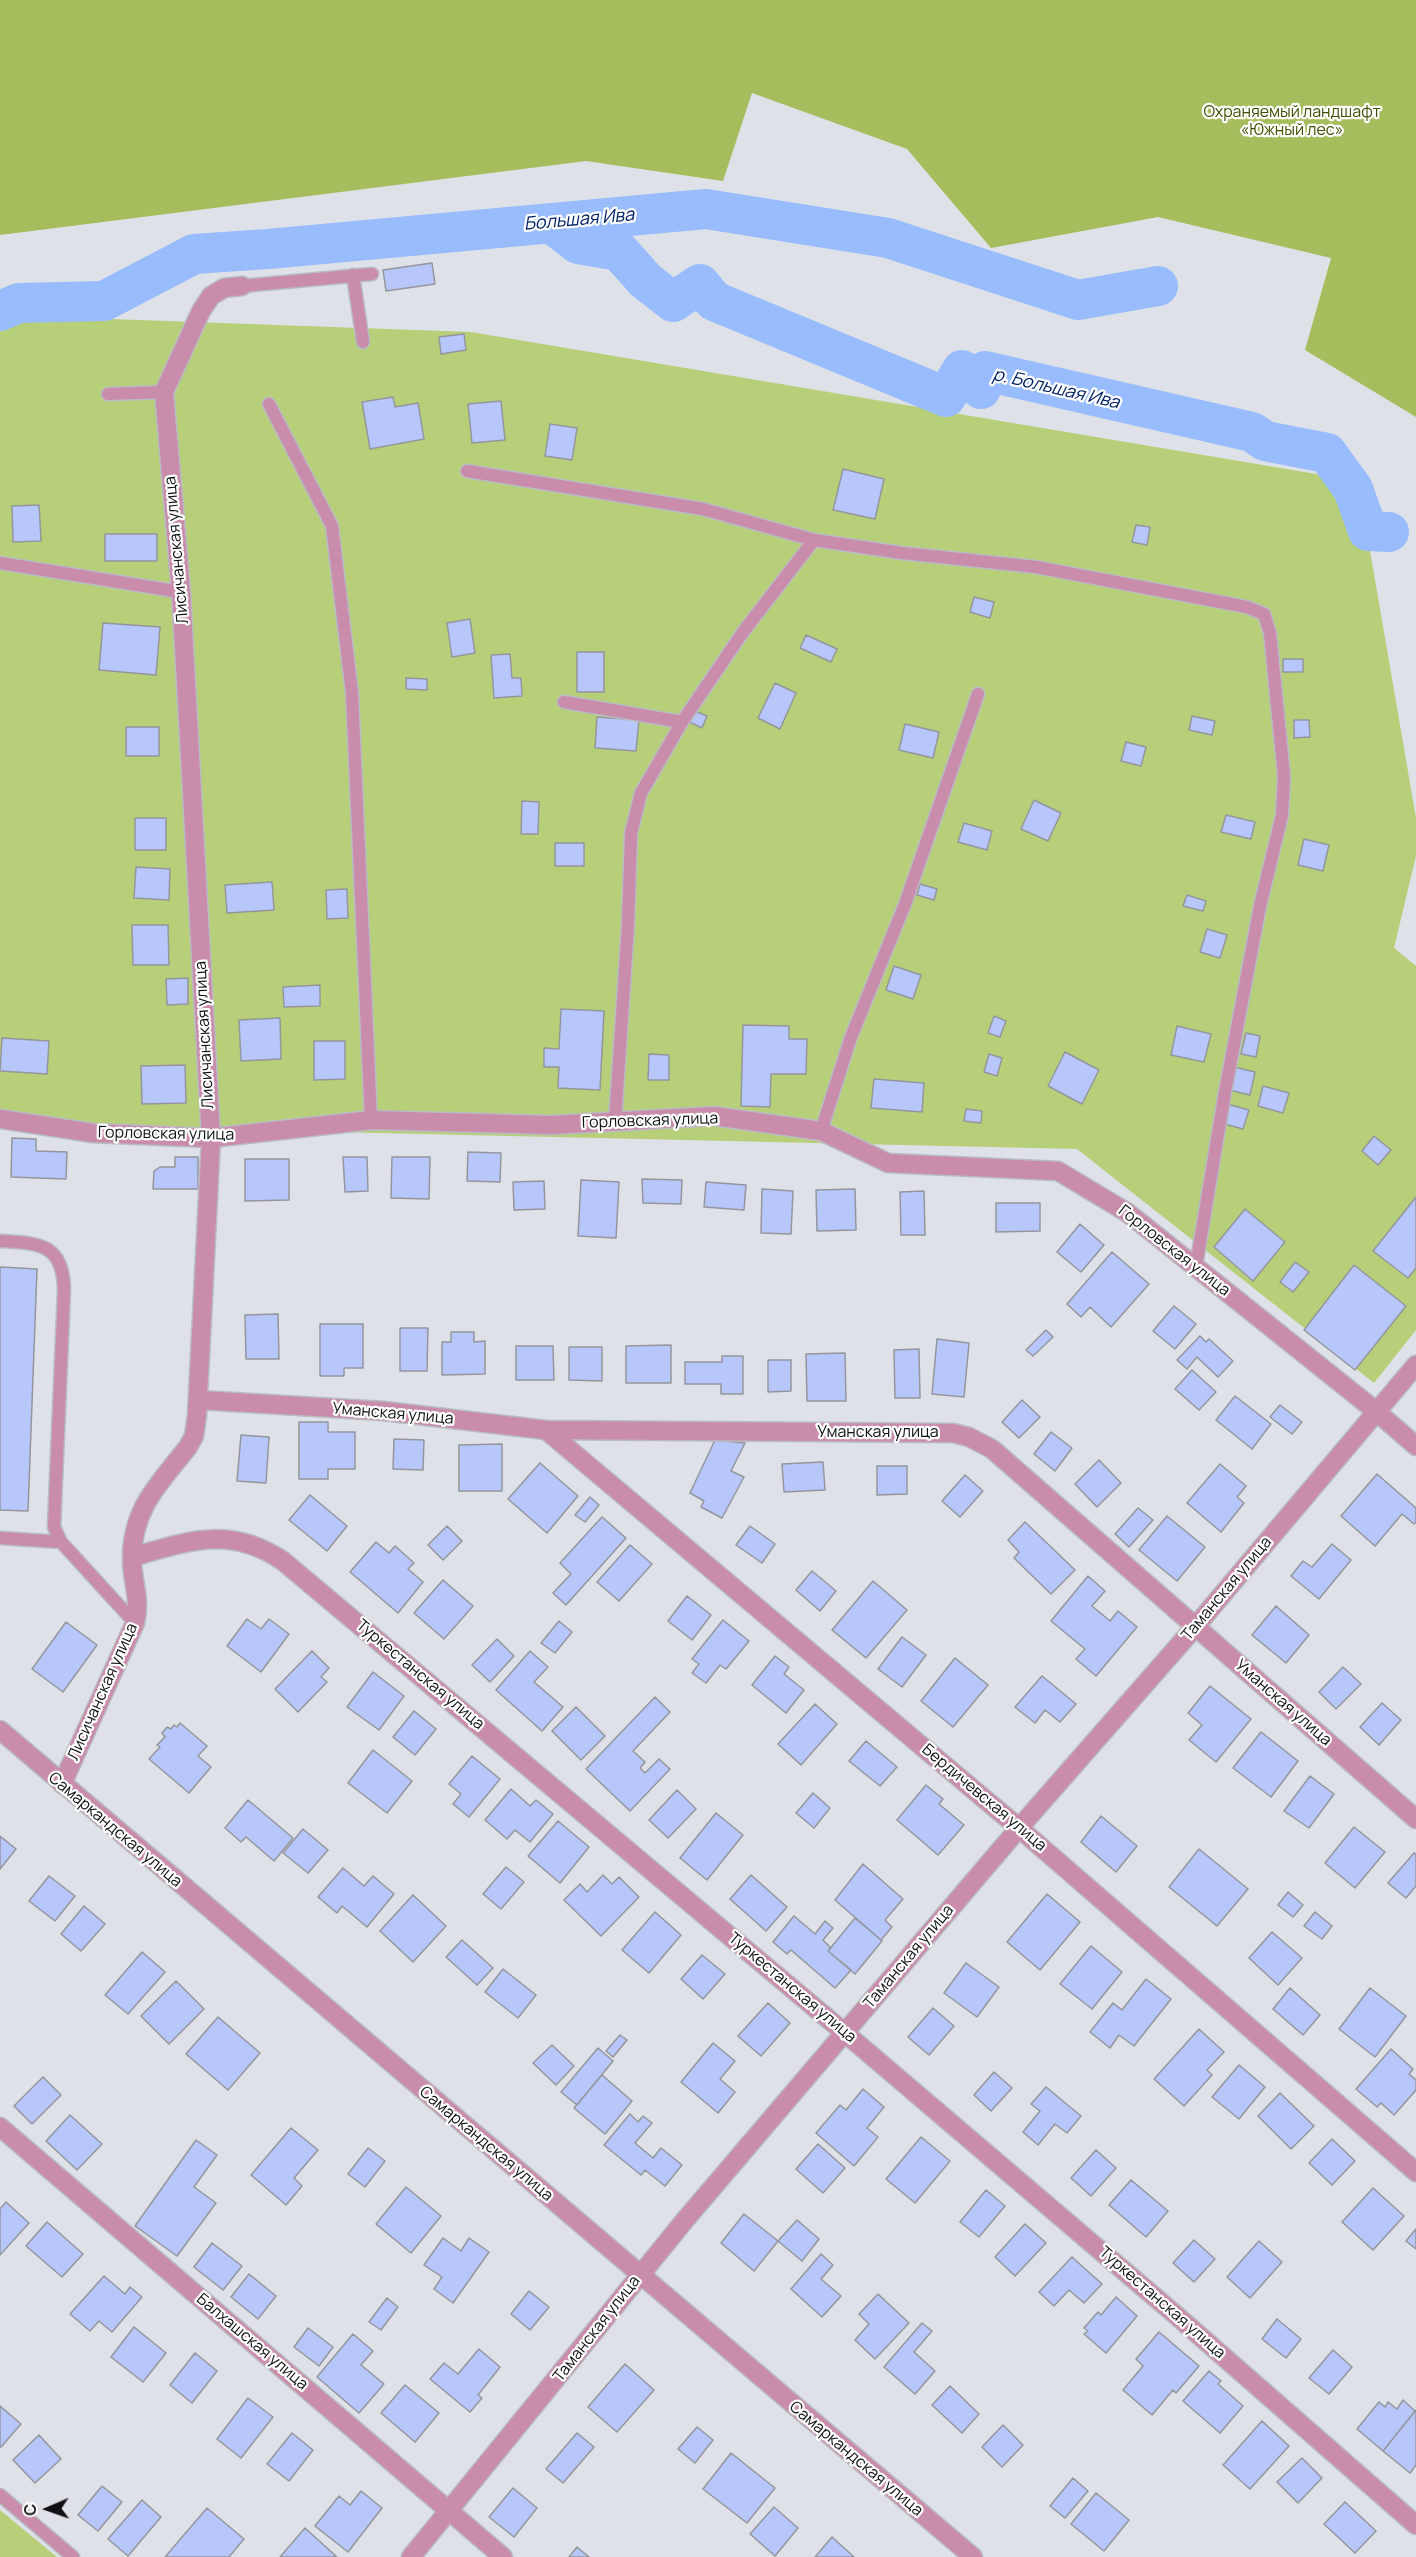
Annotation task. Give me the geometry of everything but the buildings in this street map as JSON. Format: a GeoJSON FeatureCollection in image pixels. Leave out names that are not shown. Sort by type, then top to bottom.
{"type":"FeatureCollection","features":[{"type":"Feature","properties":{"kind":"street","name":"Лисичанская улица"},"geometry":{"type":"LineString","coordinates":[[62,1784],[135,1623],[138,1598],[132,1557],[139,1515],[145,1502],[194,1436],[199,1400],[211,1138],[182,592],[164,392],[201,311],[211,296],[224,288],[242,286]]}},
{"type":"Feature","properties":{"kind":"street","name":"Горловская улица"},"geometry":{"type":"LineString","coordinates":[[0,1119],[93,1133],[211,1138],[371,1120],[552,1125],[714,1116],[821,1131],[888,1163],[1058,1171],[1128,1213],[1377,1412],[1416,1446]]}},
{"type":"Feature","properties":{"kind":"street","name":"Таманская улица"},"geometry":{"type":"LineString","coordinates":[[411,2557],[640,2275],[1019,1828],[1196,1627],[1416,1365]]}},
{"type":"Feature","properties":{"kind":"street","name":"Уманская улица"},"geometry":{"type":"LineString","coordinates":[[199,1400],[384,1411],[546,1430],[953,1433],[969,1437],[992,1449],[1416,1819]]}},
{"type":"Feature","properties":{"kind":"street","name":"Бердичевская улица"},"geometry":{"type":"LineString","coordinates":[[546,1430],[1019,1828],[1416,2172]]}},
{"type":"Feature","properties":{"kind":"street","name":"Туркестанская улица"},"geometry":{"type":"LineString","coordinates":[[132,1557],[189,1540],[209,1538],[239,1540],[269,1551],[845,2033],[1177,2316],[1416,2525]]}},
{"type":"Feature","properties":{"kind":"street","name":"Самаркандская улица"},"geometry":{"type":"LineString","coordinates":[[0,1730],[973,2557]]}},
{"type":"Feature","properties":{"kind":"street","name":"Балхашская улица"},"geometry":{"type":"LineString","coordinates":[[0,2127],[503,2557]]}},
{"type":"Feature","properties":{"kind":"lane"},"geometry":{"type":"LineString","coordinates":[[242,286],[372,273]]}},
{"type":"Feature","properties":{"kind":"lane"},"geometry":{"type":"LineString","coordinates":[[353,275],[363,342]]}},
{"type":"Feature","properties":{"kind":"lane"},"geometry":{"type":"LineString","coordinates":[[108,394],[164,392]]}},
{"type":"Feature","properties":{"kind":"lane"},"geometry":{"type":"LineString","coordinates":[[269,404],[332,526],[352,693],[371,1120]]}},
{"type":"Feature","properties":{"kind":"lane"},"geometry":{"type":"LineString","coordinates":[[467,471],[703,509],[814,540],[902,553],[1036,567],[1247,607],[1264,614],[1270,633],[1284,776],[1282,815],[1257,918],[1196,1266]]}},
{"type":"Feature","properties":{"kind":"lane"},"geometry":{"type":"LineString","coordinates":[[615,1122],[632,833],[641,794],[682,722],[742,633],[814,540]]}},
{"type":"Feature","properties":{"kind":"lane"},"geometry":{"type":"LineString","coordinates":[[0,563],[182,592]]}},
{"type":"Feature","properties":{"kind":"lane"},"geometry":{"type":"LineString","coordinates":[[821,1131],[851,1037],[905,904],[978,694]]}},
{"type":"Feature","properties":{"kind":"lane"},"geometry":{"type":"LineString","coordinates":[[564,702],[682,722]]}},
{"type":"Feature","properties":{"kind":"lane"},"geometry":{"type":"LineString","coordinates":[[0,1241],[38,1245],[56,1256],[62,1266],[64,1291],[52,1518],[61,1542],[135,1623]]}},
{"type":"Feature","properties":{"kind":"lane"},"geometry":{"type":"LineString","coordinates":[[0,1538],[61,1542]]}},
{"type":"Feature","properties":{"kind":"lane"},"geometry":{"type":"LineString","coordinates":[[0,2495],[73,2557]]}},
{"type":"Feature","properties":{"kind":"green space","name":"Охраняемый ландшафт «Южный лес»"},"geometry":{"type":"Polygon","coordinates":[[[0,0],[1416,0],[1416,417],[1305,350],[1331,258],[1158,217],[991,248],[907,149],[752,93],[723,181],[586,161],[0,235],[0,0]]]}},
{"type":"Feature","properties":{"kind":"green space"},"geometry":{"type":"Polygon","coordinates":[[[0,315],[471,332],[1358,481],[1416,818],[1416,856],[1394,948],[1416,966],[1416,1330],[1374,1383],[1077,1149],[203,1129],[153,1132],[0,1113],[0,315]]]}},
{"type":"Feature","properties":{"kind":"green space"},"geometry":{"type":"Polygon","coordinates":[[[0,2510],[57,2557],[0,2557],[0,2510]]]}},
{"type":"Feature","properties":{"kind":"waterway","name":"Большая Ива"},"geometry":{"type":"LineString","coordinates":[[0,311],[19,303],[104,301],[194,254],[706,209],[888,238],[1078,300],[1158,286]]}},
{"type":"Feature","properties":{"kind":"waterway","name":"р. Большая Ива"},"geometry":{"type":"LineString","coordinates":[[551,223],[578,244],[619,251],[646,281],[673,302],[700,284],[714,301],[946,397],[962,370],[981,389],[985,371],[1252,432],[1265,441],[1327,453],[1353,489],[1368,531],[1389,532]]}}]}
